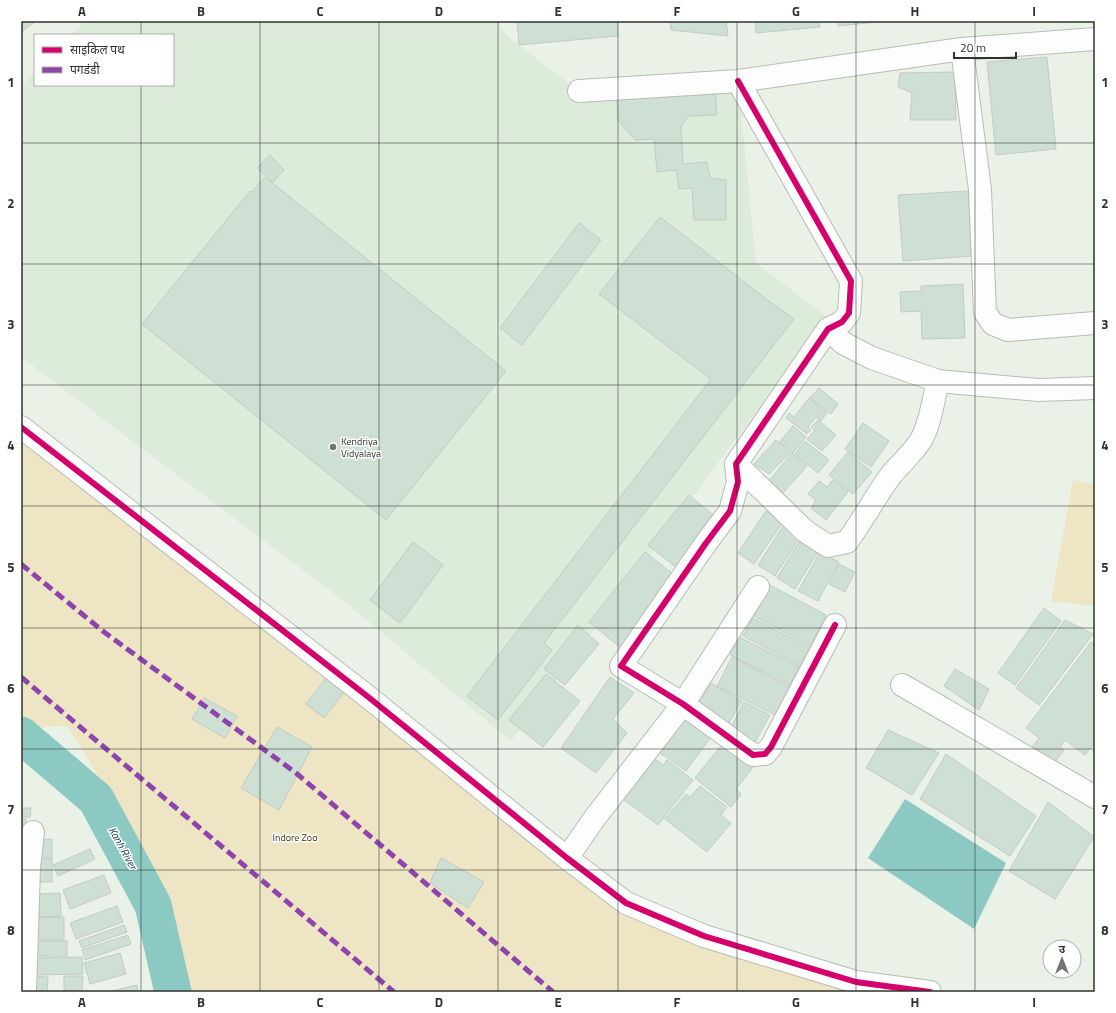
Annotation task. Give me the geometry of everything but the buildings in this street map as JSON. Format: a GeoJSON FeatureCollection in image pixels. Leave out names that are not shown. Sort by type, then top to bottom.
{"type":"FeatureCollection","features":[{"type":"Feature","properties":{"kind":"street"},"geometry":{"type":"LineString","coordinates":[[579,91],[738,81],[962,49],[1095,39]]}},
{"type":"Feature","properties":{"kind":"street"},"geometry":{"type":"LineString","coordinates":[[962,49],[980,190],[985,312],[993,324],[1008,330],[1095,323]]}},
{"type":"Feature","properties":{"kind":"street"},"geometry":{"type":"LineString","coordinates":[[738,81],[851,281],[849,313],[842,322],[828,329],[736,464],[738,482],[730,511],[706,543],[621,666],[683,704],[754,754],[764,754],[771,747],[835,625]]}},
{"type":"Feature","properties":{"kind":"street"},"geometry":{"type":"LineString","coordinates":[[828,329],[843,343],[872,358],[938,381],[1038,390],[1095,388]]}},
{"type":"Feature","properties":{"kind":"street"},"geometry":{"type":"LineString","coordinates":[[736,464],[805,531],[828,546],[847,542],[859,525],[875,497],[921,440],[929,418],[938,381]]}},
{"type":"Feature","properties":{"kind":"street"},"geometry":{"type":"LineString","coordinates":[[21,427],[360,691],[567,858],[626,903],[704,936],[856,982],[930,992]]}},
{"type":"Feature","properties":{"kind":"street"},"geometry":{"type":"LineString","coordinates":[[567,858],[594,819],[683,704],[758,587]]}},
{"type":"Feature","properties":{"kind":"street"},"geometry":{"type":"LineString","coordinates":[[902,685],[1095,796]]}},
{"type":"Feature","properties":{"kind":"street"},"geometry":{"type":"LineString","coordinates":[[25,992],[29,868],[33,832]]}},
{"type":"Feature","properties":{"kind":"shaded area"},"geometry":{"type":"Polygon","coordinates":[[[85,21],[497,21],[507,36],[579,91],[738,81],[756,263],[827,317],[511,741],[345,602],[21,357],[21,86],[34,73],[34,86],[174,86],[174,34],[72,34],[85,21]]]}},
{"type":"Feature","properties":{"kind":"green space","name":"Indore Zoo"},"geometry":{"type":"Polygon","coordinates":[[[21,423],[567,858],[704,936],[930,992],[179,992],[162,942],[132,829],[67,726],[21,728],[21,423]]]}},
{"type":"Feature","properties":{"kind":"green space"},"geometry":{"type":"Polygon","coordinates":[[[1073,480],[1095,484],[1095,606],[1051,601],[1073,480]]]}},
{"type":"Feature","properties":{"kind":"water"},"geometry":{"type":"Polygon","coordinates":[[[905,799],[1006,863],[974,929],[868,858],[905,799]]]}},
{"type":"Feature","properties":{"kind":"waterway","name":"Kanh River"},"geometry":{"type":"LineString","coordinates":[[21,735],[96,799],[153,905],[173,992]]}},
{"type":"Feature","properties":{"kind":"marked path"},"geometry":{"type":"LineString","coordinates":[[21,564],[104,632],[296,773],[553,992]]}},
{"type":"Feature","properties":{"kind":"marked path"},"geometry":{"type":"LineString","coordinates":[[21,677],[394,992]]}},
{"type":"Feature","properties":{"kind":"cycle path"},"geometry":{"type":"LineString","coordinates":[[738,81],[851,281],[849,313],[842,322],[828,329],[736,464],[738,482],[730,511],[706,543],[621,666],[683,704],[753,755],[765,754],[771,747],[835,625]]}},
{"type":"Feature","properties":{"kind":"cycle path"},"geometry":{"type":"LineString","coordinates":[[21,427],[367,696],[567,858],[626,903],[704,936],[856,982],[930,992]]}},
{"type":"Feature","properties":{"kind":"place","name":"Kendriya Vidyalaya"},"geometry":{"type":"Point","coordinates":[333,447]}}]}
